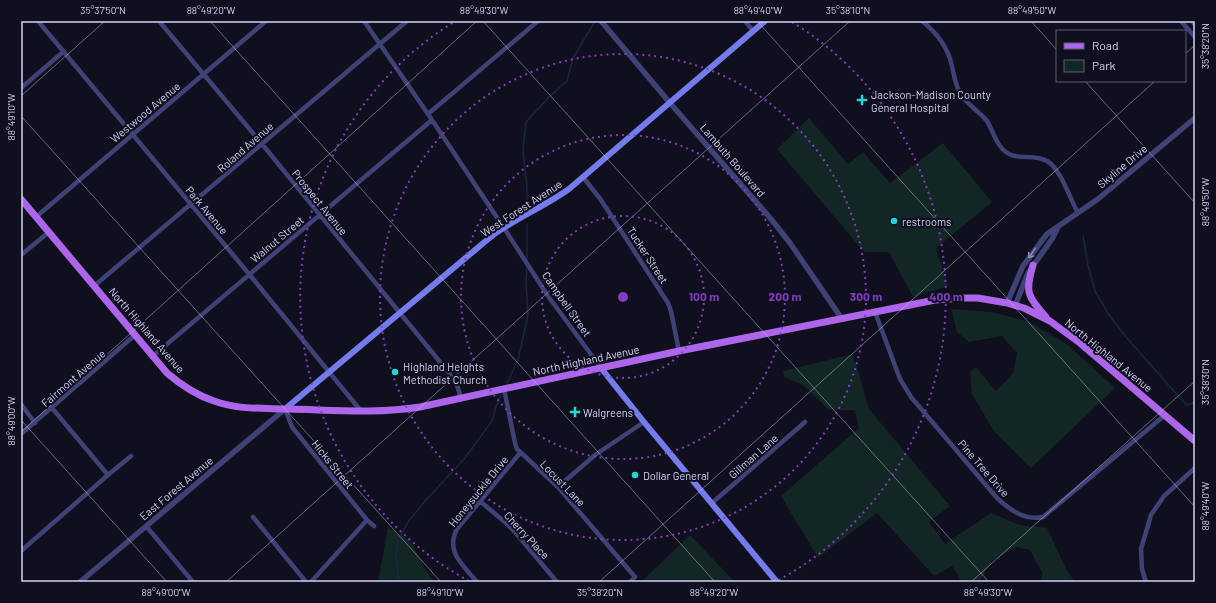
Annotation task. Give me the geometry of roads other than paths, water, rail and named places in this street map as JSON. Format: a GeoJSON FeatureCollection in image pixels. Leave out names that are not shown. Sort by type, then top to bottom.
{"type":"FeatureCollection","features":[{"type":"Feature","properties":{"kind":"main road","name":"West Forest Avenue"},"geometry":{"type":"LineString","coordinates":[[285,409],[493,236],[569,189],[765,21]]}},
{"type":"Feature","properties":{"kind":"main road","name":"North Highland Avenue"},"geometry":{"type":"LineString","coordinates":[[21,199],[167,373],[187,389],[214,402],[251,408],[361,411],[398,410],[842,318],[952,298],[978,298],[1007,303],[1050,321],[1080,343],[1195,441]]}},
{"type":"Feature","properties":{"kind":"main road"},"geometry":{"type":"LineString","coordinates":[[1033,265],[1028,280],[1030,297],[1050,321]]}},
{"type":"Feature","properties":{"kind":"main road","name":"Campbell Street"},"geometry":{"type":"LineString","coordinates":[[601,368],[777,582]]}},
{"type":"Feature","properties":{"kind":"street","name":"Park Avenue"},"geometry":{"type":"LineString","coordinates":[[38,21],[361,411]]}},
{"type":"Feature","properties":{"kind":"street","name":"Prospect Avenue"},"geometry":{"type":"LineString","coordinates":[[159,21],[262,144],[449,373],[457,385],[461,398]]}},
{"type":"Feature","properties":{"kind":"street","name":"Westwood Avenue"},"geometry":{"type":"LineString","coordinates":[[36,217],[266,21]]}},
{"type":"Feature","properties":{"kind":"street","name":"Campbell Street"},"geometry":{"type":"LineString","coordinates":[[364,21],[428,114],[566,322],[601,368]]}},
{"type":"Feature","properties":{"kind":"street","name":"Roland Avenue"},"geometry":{"type":"LineString","coordinates":[[94,286],[191,206],[407,21]]}},
{"type":"Feature","properties":{"kind":"street"},"geometry":{"type":"LineString","coordinates":[[428,114],[538,21]]}},
{"type":"Feature","properties":{"kind":"street"},"geometry":{"type":"LineString","coordinates":[[745,21],[753,31]]}},
{"type":"Feature","properties":{"kind":"street"},"geometry":{"type":"LineString","coordinates":[[922,21],[938,36],[946,50],[952,66],[956,86],[961,95],[987,121],[999,145],[1010,155],[1040,158],[1048,161],[1061,176],[1072,203],[1078,213]]}},
{"type":"Feature","properties":{"kind":"street"},"geometry":{"type":"LineString","coordinates":[[1181,21],[1195,37]]}},
{"type":"Feature","properties":{"kind":"street"},"geometry":{"type":"LineString","coordinates":[[1192,21],[1195,25]]}},
{"type":"Feature","properties":{"kind":"street","name":"Lambuth Boulevard"},"geometry":{"type":"LineString","coordinates":[[602,22],[790,243],[842,318]]}},
{"type":"Feature","properties":{"kind":"street"},"geometry":{"type":"LineString","coordinates":[[21,88],[63,52]]}},
{"type":"Feature","properties":{"kind":"street","name":"Skyline Drive"},"geometry":{"type":"LineString","coordinates":[[1007,303],[1023,266],[1047,234],[1113,187],[1195,118]]}},
{"type":"Feature","properties":{"kind":"street","name":"Walnut Street"},"geometry":{"type":"LineString","coordinates":[[153,356],[432,120]]}},
{"type":"Feature","properties":{"kind":"street","name":"Tucker Street"},"geometry":{"type":"LineString","coordinates":[[583,177],[601,200],[668,304],[671,311],[679,351]]}},
{"type":"Feature","properties":{"kind":"street","name":"Skyline Drive"},"geometry":{"type":"LineString","coordinates":[[1014,306],[1028,273],[1052,239],[1059,225]]}},
{"type":"Feature","properties":{"kind":"street"},"geometry":{"type":"LineString","coordinates":[[21,255],[49,232]]}},
{"type":"Feature","properties":{"kind":"street","name":"Pine Tree Drive"},"geometry":{"type":"LineString","coordinates":[[875,312],[900,379],[911,397],[997,498],[1016,512],[1036,518],[1043,517],[1165,415]]}},
{"type":"Feature","properties":{"kind":"street","name":"Fairmont Avenue"},"geometry":{"type":"LineString","coordinates":[[21,434],[136,335]]}},
{"type":"Feature","properties":{"kind":"street","name":"Locust Lane"},"geometry":{"type":"LineString","coordinates":[[506,388],[514,443],[517,449],[558,487],[635,578],[630,582]]}},
{"type":"Feature","properties":{"kind":"street"},"geometry":{"type":"LineString","coordinates":[[21,404],[35,422]]}},
{"type":"Feature","properties":{"kind":"street"},"geometry":{"type":"LineString","coordinates":[[52,408],[108,475]]}},
{"type":"Feature","properties":{"kind":"street","name":"Hicks Street"},"geometry":{"type":"LineString","coordinates":[[285,409],[292,427],[367,520],[374,526]]}},
{"type":"Feature","properties":{"kind":"street","name":"East Forest Avenue"},"geometry":{"type":"LineString","coordinates":[[80,582],[285,409]]}},
{"type":"Feature","properties":{"kind":"street"},"geometry":{"type":"LineString","coordinates":[[558,487],[595,455],[644,422]]}},
{"type":"Feature","properties":{"kind":"street","name":"Gillman Lane"},"geometry":{"type":"LineString","coordinates":[[712,503],[805,422]]}},
{"type":"Feature","properties":{"kind":"street","name":"Honeysuckle Drive"},"geometry":{"type":"LineString","coordinates":[[477,582],[453,551],[452,543],[454,535],[457,529],[481,502],[520,453]]}},
{"type":"Feature","properties":{"kind":"street"},"geometry":{"type":"LineString","coordinates":[[21,551],[131,456]]}},
{"type":"Feature","properties":{"kind":"street"},"geometry":{"type":"LineString","coordinates":[[1146,582],[1142,569],[1141,549],[1151,515],[1164,496],[1195,468]]}},
{"type":"Feature","properties":{"kind":"street","name":"Cherry Place"},"geometry":{"type":"LineString","coordinates":[[481,502],[506,522],[558,582]]}},
{"type":"Feature","properties":{"kind":"street"},"geometry":{"type":"LineString","coordinates":[[253,517],[306,582]]}},
{"type":"Feature","properties":{"kind":"street"},"geometry":{"type":"LineString","coordinates":[[311,582],[367,520]]}},
{"type":"Feature","properties":{"kind":"street"},"geometry":{"type":"LineString","coordinates":[[146,526],[193,582]]}},
{"type":"Feature","properties":{"kind":"waterway"},"geometry":{"type":"LineString","coordinates":[[527,206],[527,188],[523,150],[526,122],[549,97],[567,81],[573,58],[595,21]]}},
{"type":"Feature","properties":{"kind":"waterway"},"geometry":{"type":"LineString","coordinates":[[527,224],[527,261]]}},
{"type":"Feature","properties":{"kind":"waterway"},"geometry":{"type":"LineString","coordinates":[[1083,236],[1088,265],[1095,291],[1109,315],[1127,338],[1179,397],[1187,405],[1195,402]]}},
{"type":"Feature","properties":{"kind":"waterway"},"geometry":{"type":"LineString","coordinates":[[507,383],[518,360],[528,315],[526,283],[527,265]]}},
{"type":"Feature","properties":{"kind":"waterway"},"geometry":{"type":"LineString","coordinates":[[399,582],[396,554],[398,540],[408,522],[465,458],[492,421],[501,395]]}},
{"type":"Feature","properties":{"kind":"place","name":"Jackson-Madison County General Hospital"},"geometry":{"type":"Point","coordinates":[862,100]}},
{"type":"Feature","properties":{"kind":"place","name":"restrooms"},"geometry":{"type":"Point","coordinates":[894,221]}},
{"type":"Feature","properties":{"kind":"place","name":"Highland Heights Methodist Church"},"geometry":{"type":"Point","coordinates":[395,372]}},
{"type":"Feature","properties":{"kind":"place","name":"Walgreens"},"geometry":{"type":"Point","coordinates":[575,412]}},
{"type":"Feature","properties":{"kind":"place","name":"Dollar General"},"geometry":{"type":"Point","coordinates":[635,475]}}]}
